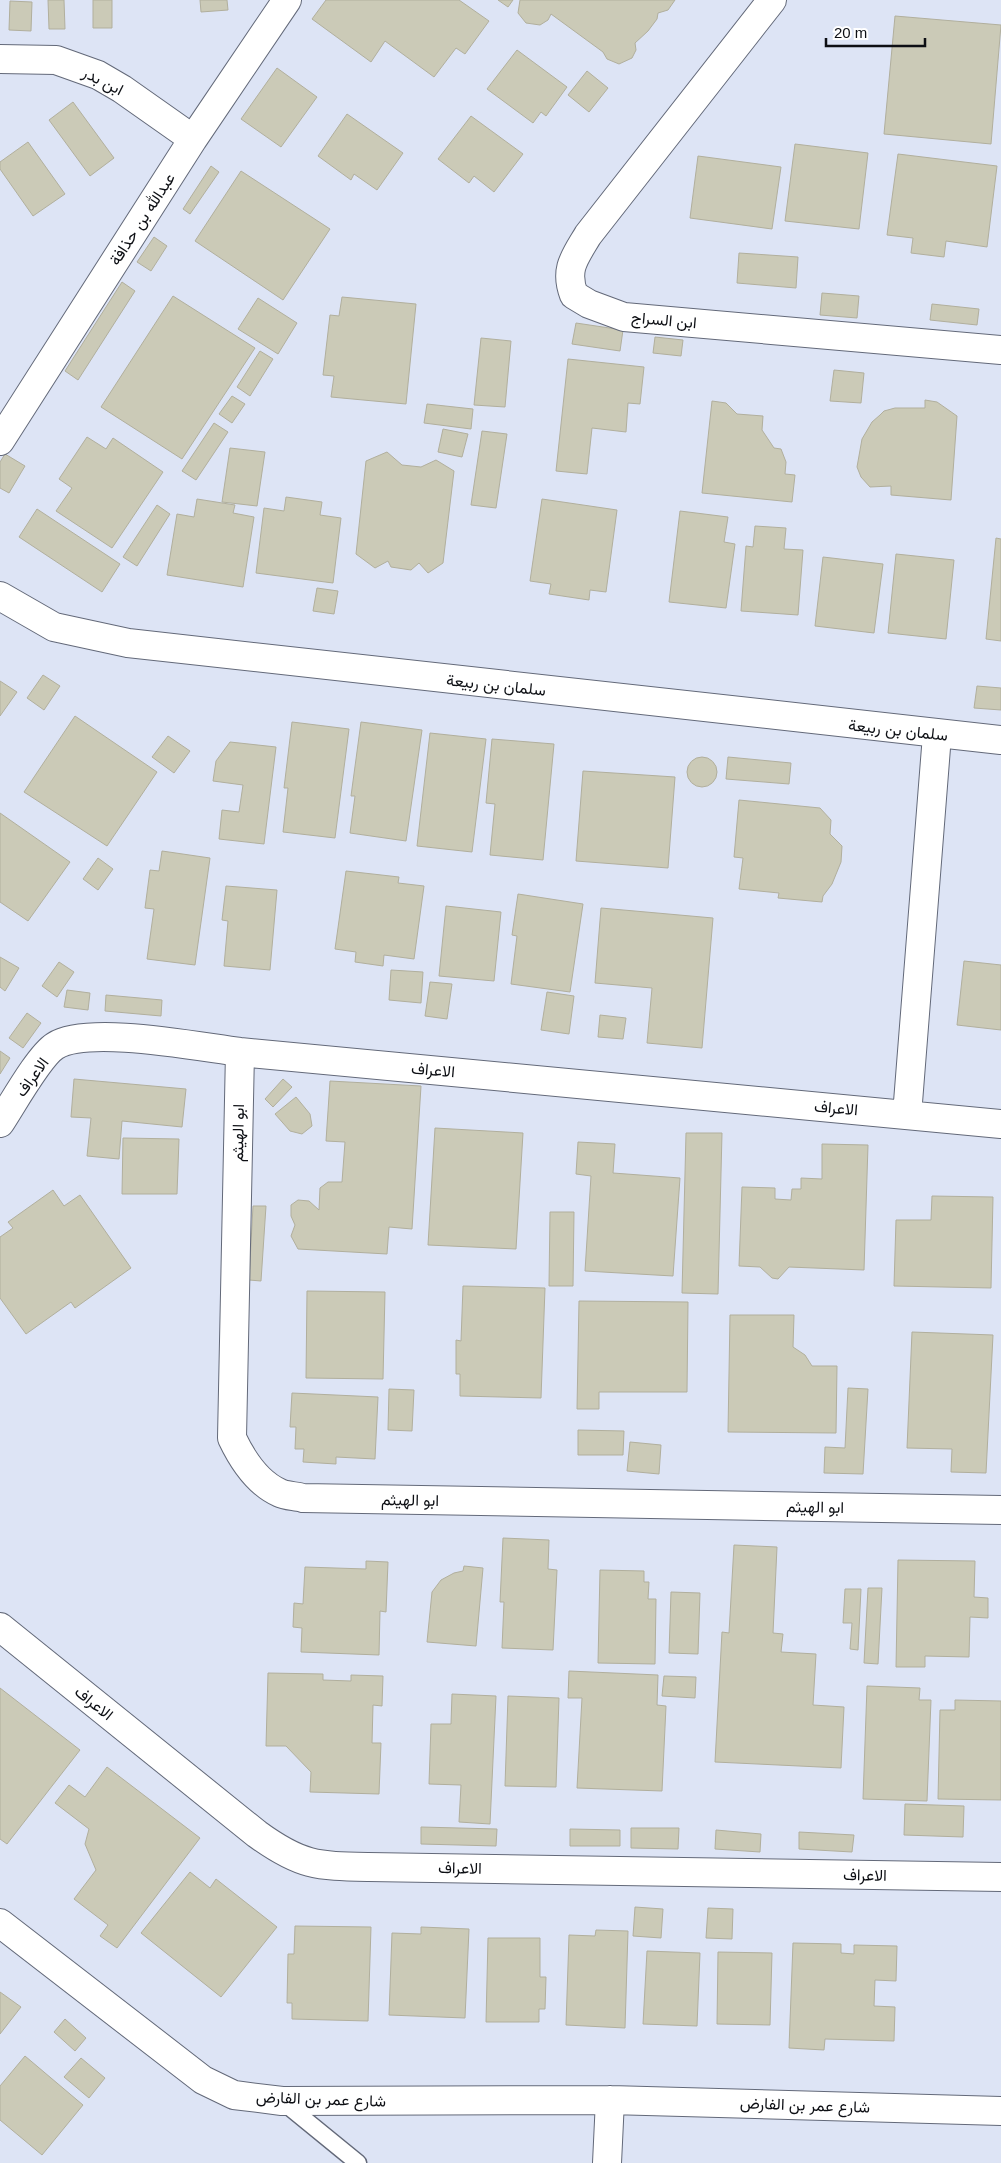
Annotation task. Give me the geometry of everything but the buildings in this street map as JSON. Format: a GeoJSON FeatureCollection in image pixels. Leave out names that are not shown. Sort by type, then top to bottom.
{"type":"FeatureCollection","features":[{"type":"Feature","properties":{"kind":"street","name":"عبدالله بن حذافة"},"geometry":{"type":"LineString","coordinates":[[0,441],[193,139],[287,0]]}},
{"type":"Feature","properties":{"kind":"street","name":"ابن السراج"},"geometry":{"type":"LineString","coordinates":[[772,0],[588,235],[572,264],[569,282],[574,295],[589,304],[624,317],[1001,350]]}},
{"type":"Feature","properties":{"kind":"street","name":"ابن بدر"},"geometry":{"type":"LineString","coordinates":[[0,59],[56,60],[98,75],[122,89],[193,139]]}},
{"type":"Feature","properties":{"kind":"street","name":"سلمان بن ربيعة"},"geometry":{"type":"LineString","coordinates":[[0,596],[54,627],[128,643],[937,735],[1001,740]]}},
{"type":"Feature","properties":{"kind":"street"},"geometry":{"type":"LineString","coordinates":[[908,1115],[937,735]]}},
{"type":"Feature","properties":{"kind":"street","name":"الاعراف"},"geometry":{"type":"LineString","coordinates":[[0,1123],[38,1064],[55,1046],[94,1036],[240,1052],[1001,1124]]}},
{"type":"Feature","properties":{"kind":"street","name":"ابو الهيثم"},"geometry":{"type":"LineString","coordinates":[[240,1052],[232,1438],[240,1456],[250,1469],[280,1493],[313,1498],[1001,1510]]}},
{"type":"Feature","properties":{"kind":"street","name":"الاعراف"},"geometry":{"type":"LineString","coordinates":[[0,1627],[257,1834],[298,1860],[325,1866],[1001,1877]]}},
{"type":"Feature","properties":{"kind":"street","name":"شارع عمر بن الفارض"},"geometry":{"type":"LineString","coordinates":[[0,1923],[203,2080],[234,2095],[282,2101],[610,2100],[1001,2111]]}},
{"type":"Feature","properties":{"kind":"street"},"geometry":{"type":"LineString","coordinates":[[607,2163],[610,2100]]}},
{"type":"Feature","properties":{"kind":"lane"},"geometry":{"type":"LineString","coordinates":[[282,2101],[358,2163]]}}]}
